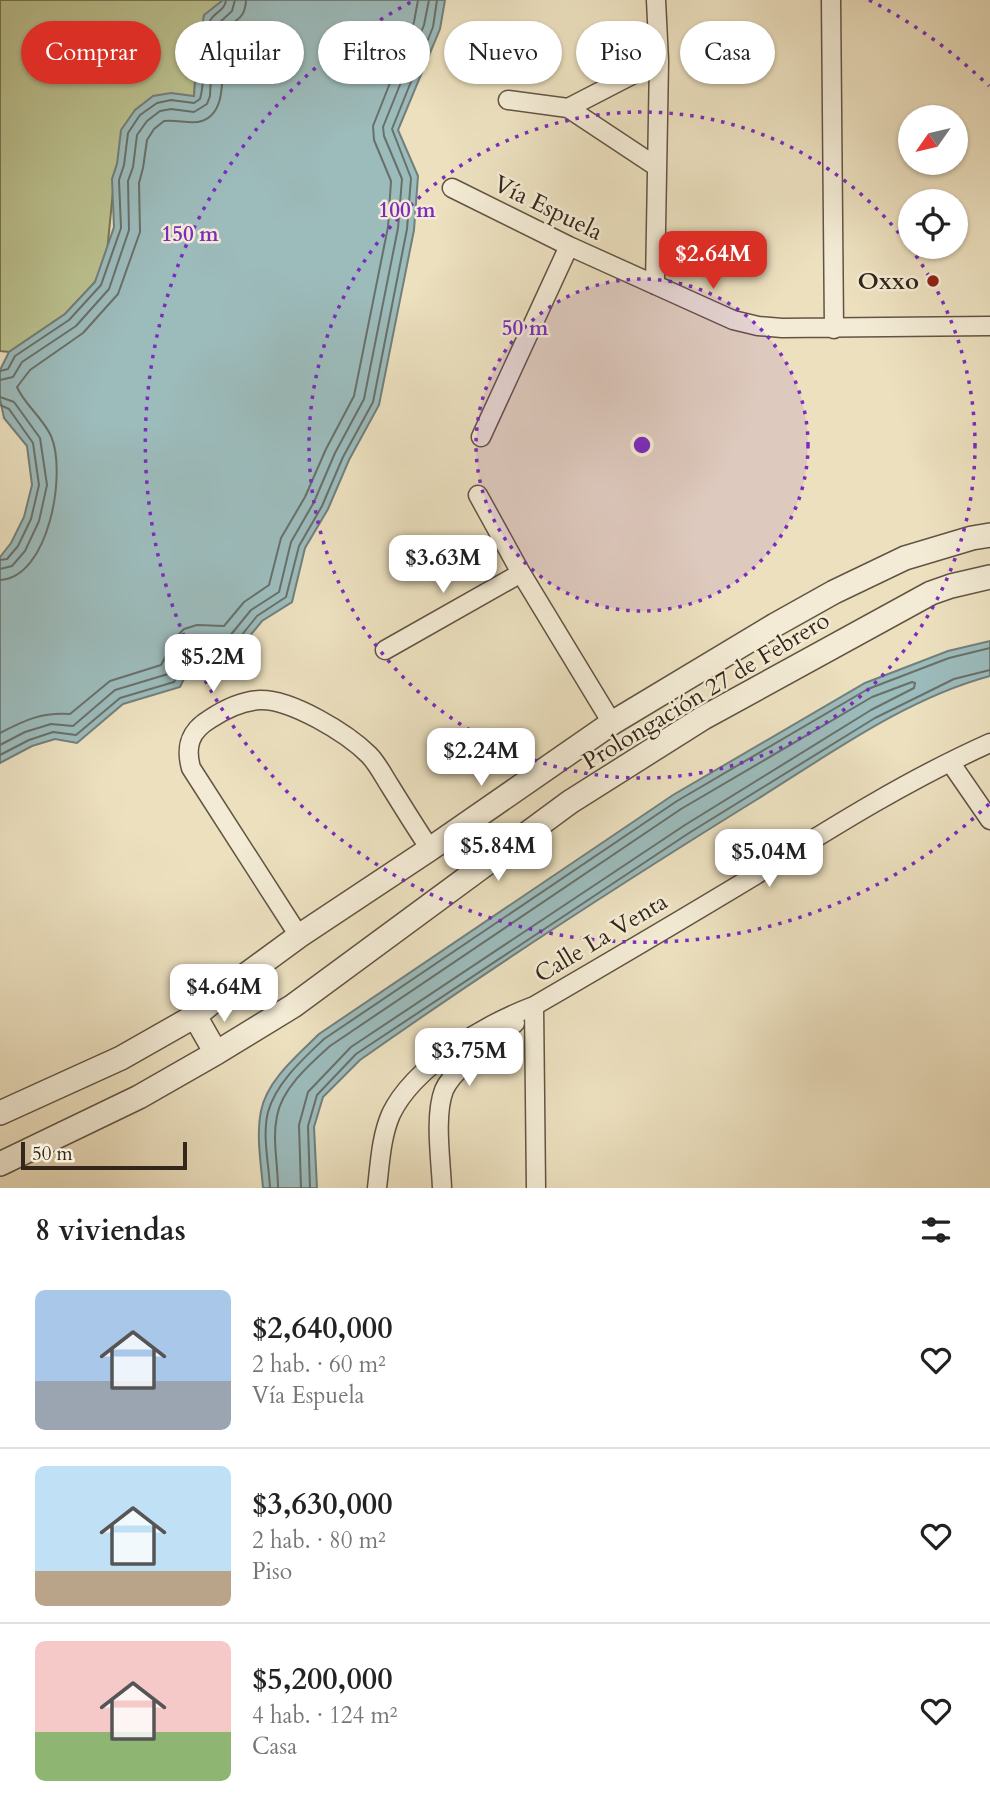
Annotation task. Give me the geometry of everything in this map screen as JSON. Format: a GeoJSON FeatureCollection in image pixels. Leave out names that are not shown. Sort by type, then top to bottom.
{"type":"FeatureCollection","features":[{"type":"Feature","properties":{"kind":"street"},"geometry":{"type":"LineString","coordinates":[[656,0],[657,21]]}},
{"type":"Feature","properties":{"kind":"street"},"geometry":{"type":"LineString","coordinates":[[831,0],[834,329]]}},
{"type":"Feature","properties":{"kind":"street"},"geometry":{"type":"LineString","coordinates":[[568,108],[614,84]]}},
{"type":"Feature","properties":{"kind":"street"},"geometry":{"type":"LineString","coordinates":[[655,285],[659,84]]}},
{"type":"Feature","properties":{"kind":"street"},"geometry":{"type":"LineString","coordinates":[[508,100],[568,108],[657,167]]}},
{"type":"Feature","properties":{"kind":"street","name":"Vía Espuela"},"geometry":{"type":"LineString","coordinates":[[452,188],[569,246],[733,320],[758,326],[834,329],[990,326]]}},
{"type":"Feature","properties":{"kind":"street"},"geometry":{"type":"LineString","coordinates":[[481,437],[569,246]]}},
{"type":"Feature","properties":{"kind":"street"},"geometry":{"type":"LineString","coordinates":[[478,495],[521,573],[612,723]]}},
{"type":"Feature","properties":{"kind":"street","name":"Prolongación 27 de Febrero"},"geometry":{"type":"LineString","coordinates":[[0,1113],[121,1058],[195,1016],[243,976],[299,936],[612,723],[775,625],[846,586],[905,558],[990,535]]}},
{"type":"Feature","properties":{"kind":"street"},"geometry":{"type":"LineString","coordinates":[[385,650],[521,573]]}},
{"type":"Feature","properties":{"kind":"street","name":"Prolongación 27 de Febrero"},"geometry":{"type":"LineString","coordinates":[[0,1164],[139,1097],[293,1006],[570,802],[703,718],[931,593],[990,577]]}},
{"type":"Feature","properties":{"kind":"street"},"geometry":{"type":"LineString","coordinates":[[299,936],[191,768],[188,743],[193,731],[203,722],[244,702],[263,700],[284,705],[323,722],[370,756],[430,849]]}},
{"type":"Feature","properties":{"kind":"street","name":"Calle La Venta"},"geometry":{"type":"LineString","coordinates":[[377,1188],[386,1127],[392,1112],[410,1084],[434,1062],[515,1013],[534,1006],[857,811],[990,743]]}},
{"type":"Feature","properties":{"kind":"street"},"geometry":{"type":"LineString","coordinates":[[950,762],[990,820]]}},
{"type":"Feature","properties":{"kind":"street"},"geometry":{"type":"LineString","coordinates":[[442,1188],[440,1128],[444,1090],[456,1073],[534,1006]]}},
{"type":"Feature","properties":{"kind":"street"},"geometry":{"type":"LineString","coordinates":[[534,1006],[536,1188]]}},
{"type":"Feature","properties":{"kind":"street"},"geometry":{"type":"LineString","coordinates":[[195,1016],[216,1053]]}},
{"type":"Feature","properties":{"kind":"green space"},"geometry":{"type":"Polygon","coordinates":[[[0,0],[225,0],[214,21],[175,21],[175,84],[195,84],[194,97],[135,110],[115,171],[107,252],[95,282],[65,314],[9,352],[0,351],[0,0]]]}},
{"type":"Feature","properties":{"kind":"water"},"geometry":{"type":"Polygon","coordinates":[[[223,0],[445,0],[440,29],[430,53],[430,21],[318,21],[318,84],[417,84],[398,130],[418,176],[414,230],[379,405],[349,460],[328,509],[305,548],[292,602],[262,621],[236,653],[198,651],[180,687],[123,704],[77,743],[55,739],[32,746],[0,763],[0,557],[11,543],[24,517],[32,485],[27,446],[4,418],[0,399],[0,370],[9,352],[65,314],[95,282],[114,227],[112,179],[117,164],[121,130],[135,110],[153,96],[171,93],[194,96],[195,84],[304,84],[304,21],[203,21],[204,15],[223,0]]]}},
{"type":"Feature","properties":{"kind":"water"},"geometry":{"type":"Polygon","coordinates":[[[990,641],[990,676],[928,699],[869,729],[556,927],[360,1060],[323,1097],[314,1127],[317,1188],[263,1188],[259,1130],[264,1100],[284,1069],[319,1034],[673,795],[865,683],[948,651],[990,641]]]}},
{"type":"Feature","properties":{"kind":"place","name":"Oxxo"},"geometry":{"type":"Point","coordinates":[933,281]}}]}
